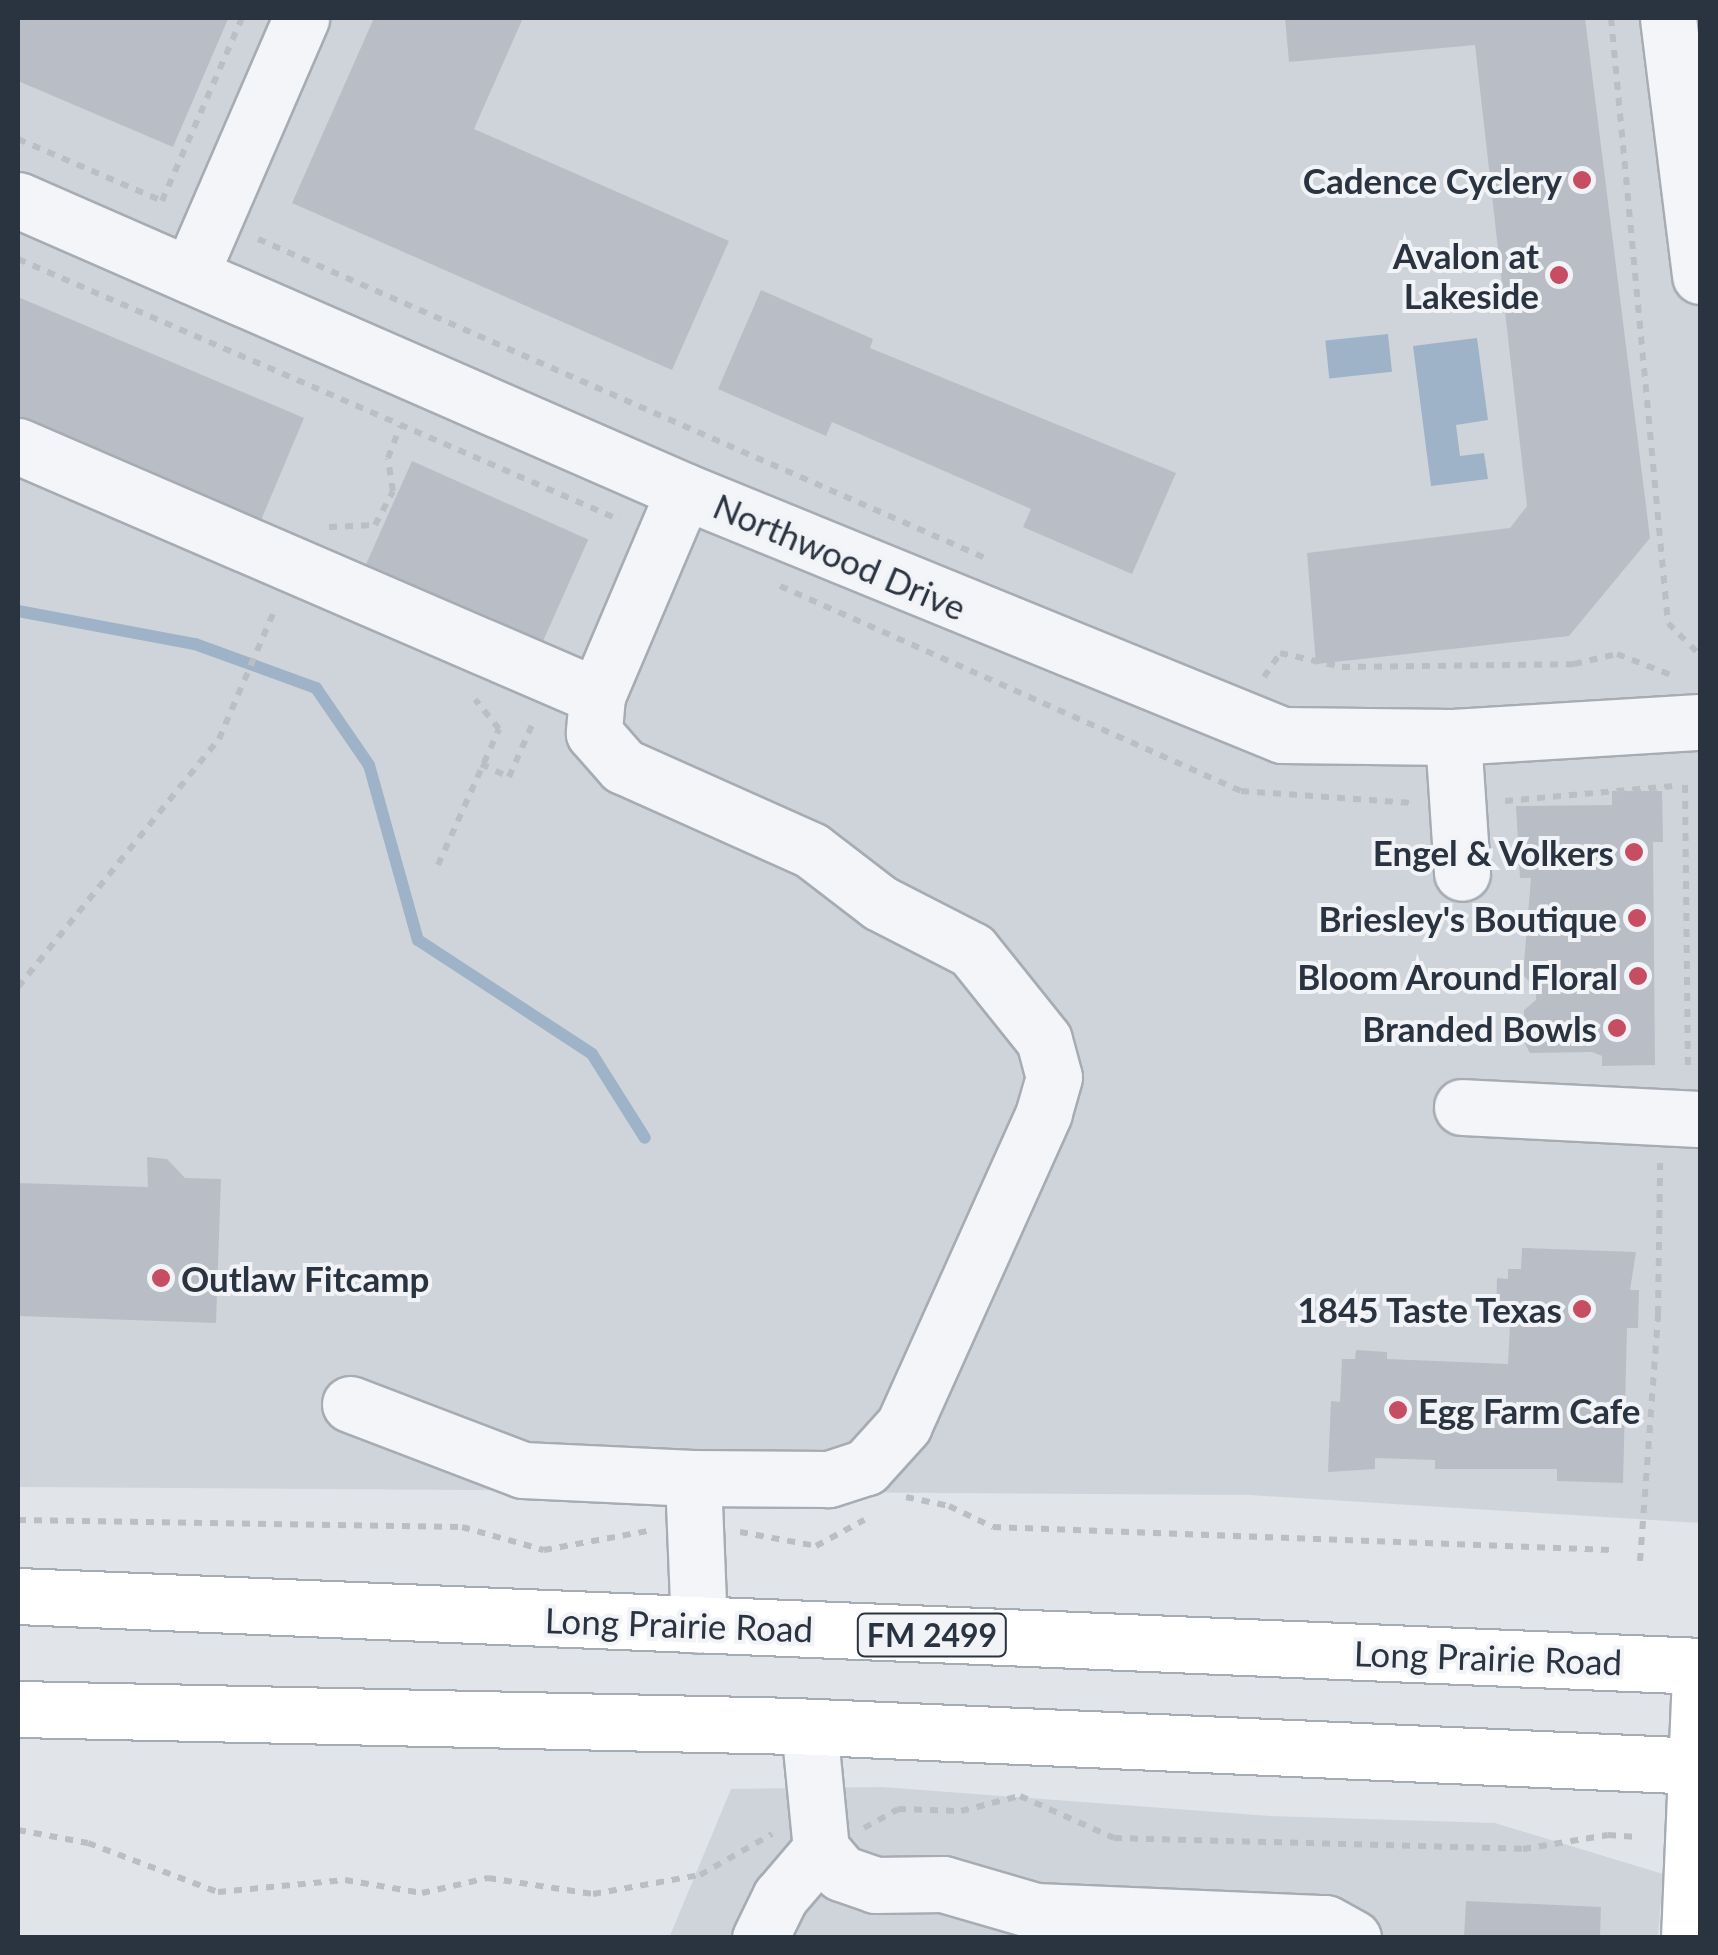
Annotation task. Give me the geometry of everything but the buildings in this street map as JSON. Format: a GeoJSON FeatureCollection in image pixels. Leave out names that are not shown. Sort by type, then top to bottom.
{"type":"FeatureCollection","features":[{"type":"Feature","properties":{"kind":"main road","name":"Long Prairie Road"},"geometry":{"type":"LineString","coordinates":[[18,1596],[1700,1666]]}},
{"type":"Feature","properties":{"kind":"main road"},"geometry":{"type":"LineString","coordinates":[[1689,1938],[1700,1675]]}},
{"type":"Feature","properties":{"kind":"main road"},"geometry":{"type":"LineString","coordinates":[[18,1709],[809,1727],[1698,1766]]}},
{"type":"Feature","properties":{"kind":"street"},"geometry":{"type":"LineString","coordinates":[[190,275],[301,18]]}},
{"type":"Feature","properties":{"kind":"street"},"geometry":{"type":"LineString","coordinates":[[1668,18],[1700,276]]}},
{"type":"Feature","properties":{"kind":"street","name":"Northwood Drive"},"geometry":{"type":"LineString","coordinates":[[18,200],[190,275],[645,522],[1282,736],[1453,737],[1690,701]]}},
{"type":"Feature","properties":{"kind":"street"},"geometry":{"type":"LineString","coordinates":[[18,446],[281,598],[575,686]]}},
{"type":"Feature","properties":{"kind":"street"},"geometry":{"type":"LineString","coordinates":[[350,1404],[523,1470],[828,1479],[866,1466],[904,1425],[1044,1113],[1054,1077],[1044,1040],[972,950],[880,903],[811,850],[622,766],[594,733],[575,686],[645,522]]}},
{"type":"Feature","properties":{"kind":"street"},"geometry":{"type":"LineString","coordinates":[[1453,737],[1462,873]]}},
{"type":"Feature","properties":{"kind":"street"},"geometry":{"type":"LineString","coordinates":[[1462,1106],[1682,1118]]}},
{"type":"Feature","properties":{"kind":"street"},"geometry":{"type":"LineString","coordinates":[[694,1478],[699,1625]]}},
{"type":"Feature","properties":{"kind":"street"},"geometry":{"type":"LineString","coordinates":[[809,1727],[820,1839],[841,1873],[875,1884],[943,1884],[1033,1924],[1326,1922],[1353,1938]]}},
{"type":"Feature","properties":{"kind":"street"},"geometry":{"type":"LineString","coordinates":[[760,1938],[780,1898],[820,1839]]}},
{"type":"Feature","properties":{"kind":"path"},"geometry":{"type":"LineString","coordinates":[[18,138],[162,201],[242,18]]}},
{"type":"Feature","properties":{"kind":"path"},"geometry":{"type":"LineString","coordinates":[[1611,18],[1668,623],[1700,655]]}},
{"type":"Feature","properties":{"kind":"path"},"geometry":{"type":"LineString","coordinates":[[257,241],[1006,567]]}},
{"type":"Feature","properties":{"kind":"path"},"geometry":{"type":"LineString","coordinates":[[18,259],[400,426],[645,522]]}},
{"type":"Feature","properties":{"kind":"path"},"geometry":{"type":"LineString","coordinates":[[18,988],[219,739],[314,530],[375,526],[393,491],[388,458],[400,426]]}},
{"type":"Feature","properties":{"kind":"path"},"geometry":{"type":"LineString","coordinates":[[771,582],[1241,791],[1370,805],[1596,798],[1673,786]]}},
{"type":"Feature","properties":{"kind":"path"},"geometry":{"type":"LineString","coordinates":[[1250,671],[1265,678],[1280,653],[1309,665],[1342,667],[1574,664],[1617,654],[1690,701]]}},
{"type":"Feature","properties":{"kind":"path"},"geometry":{"type":"LineString","coordinates":[[481,764],[509,777],[575,686]]}},
{"type":"Feature","properties":{"kind":"path"},"geometry":{"type":"LineString","coordinates":[[438,865],[499,729],[468,695]]}},
{"type":"Feature","properties":{"kind":"path"},"geometry":{"type":"LineString","coordinates":[[1640,1561],[1657,1334],[1682,1118],[1664,1069],[1693,1069],[1685,785]]}},
{"type":"Feature","properties":{"kind":"path"},"geometry":{"type":"LineString","coordinates":[[899,1500],[915,1494],[993,1527],[1612,1550]]}},
{"type":"Feature","properties":{"kind":"path"},"geometry":{"type":"LineString","coordinates":[[18,1520],[462,1527],[544,1550],[629,1530],[744,1532],[816,1546],[870,1516]]}},
{"type":"Feature","properties":{"kind":"path"},"geometry":{"type":"LineString","coordinates":[[18,1830],[88,1843],[218,1892],[345,1880],[422,1892],[488,1878],[593,1894],[700,1875],[756,1838],[820,1839],[878,1826],[898,1809],[961,1811],[1020,1796],[1114,1838],[1523,1849],[1608,1835],[1637,1837]]}},
{"type":"Feature","properties":{"kind":"shaded area"},"geometry":{"type":"Polygon","coordinates":[[[18,18],[1700,18],[1700,1523],[1249,1495],[18,1487],[18,18]]]}},
{"type":"Feature","properties":{"kind":"shaded area"},"geometry":{"type":"Polygon","coordinates":[[[882,1787],[1270,1816],[1495,1823],[1663,1874],[1658,1937],[669,1938],[731,1789],[882,1787]]]}},
{"type":"Feature","properties":{"kind":"water"},"geometry":{"type":"Polygon","coordinates":[[[1388,334],[1392,372],[1329,378],[1325,341],[1388,334]]]}},
{"type":"Feature","properties":{"kind":"water"},"geometry":{"type":"Polygon","coordinates":[[[1477,338],[1488,420],[1456,425],[1460,456],[1484,453],[1488,479],[1431,486],[1413,346],[1477,338]]]}},
{"type":"Feature","properties":{"kind":"waterway"},"geometry":{"type":"LineString","coordinates":[[18,611],[195,644],[316,688],[369,765],[418,940],[592,1054],[645,1138]]}},
{"type":"Feature","properties":{"kind":"place","name":"Cadence Cyclery"},"geometry":{"type":"Point","coordinates":[1582,180]}},
{"type":"Feature","properties":{"kind":"place","name":"Avalon at Lakeside"},"geometry":{"type":"Point","coordinates":[1559,275]}},
{"type":"Feature","properties":{"kind":"place","name":"Engel & Volkers"},"geometry":{"type":"Point","coordinates":[1634,852]}},
{"type":"Feature","properties":{"kind":"place","name":"Briesley's Boutique"},"geometry":{"type":"Point","coordinates":[1637,918]}},
{"type":"Feature","properties":{"kind":"place","name":"Bloom Around Floral"},"geometry":{"type":"Point","coordinates":[1638,976]}},
{"type":"Feature","properties":{"kind":"place","name":"Branded Bowls"},"geometry":{"type":"Point","coordinates":[1617,1028]}},
{"type":"Feature","properties":{"kind":"place","name":"Outlaw Fitcamp"},"geometry":{"type":"Point","coordinates":[161,1278]}},
{"type":"Feature","properties":{"kind":"place","name":"1845 Taste Texas"},"geometry":{"type":"Point","coordinates":[1582,1309]}},
{"type":"Feature","properties":{"kind":"place","name":"Egg Farm Cafe"},"geometry":{"type":"Point","coordinates":[1398,1410]}}]}
